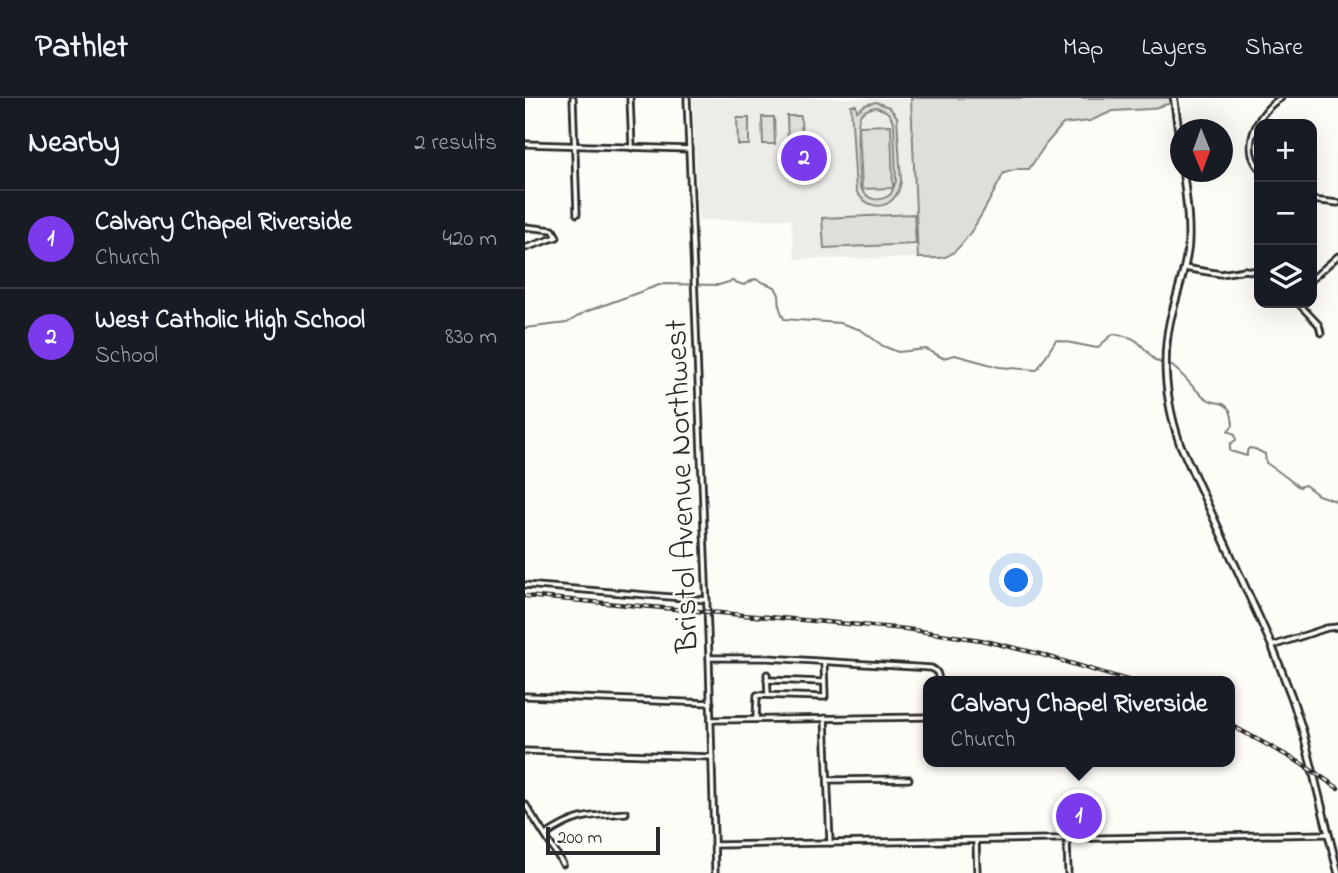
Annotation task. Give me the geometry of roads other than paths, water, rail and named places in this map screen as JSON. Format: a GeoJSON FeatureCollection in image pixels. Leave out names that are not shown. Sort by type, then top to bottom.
{"type":"FeatureCollection","features":[{"type":"Feature","properties":{"kind":"main road"},"geometry":{"type":"LineString","coordinates":[[1174,98],[1177,119]]}},
{"type":"Feature","properties":{"kind":"main road"},"geometry":{"type":"LineString","coordinates":[[1184,182],[1189,218],[1188,249],[1170,322],[1165,359],[1170,412],[1180,444],[1272,646],[1299,717],[1338,872]]}},
{"type":"Feature","properties":{"kind":"street"},"geometry":{"type":"LineString","coordinates":[[573,98],[577,214]]}},
{"type":"Feature","properties":{"kind":"street"},"geometry":{"type":"LineString","coordinates":[[630,98],[632,148]]}},
{"type":"Feature","properties":{"kind":"street","name":"Bristol Avenue Northwest"},"geometry":{"type":"LineString","coordinates":[[687,98],[711,703],[715,873]]}},
{"type":"Feature","properties":{"kind":"street"},"geometry":{"type":"LineString","coordinates":[[1260,119],[1272,103],[1281,98]]}},
{"type":"Feature","properties":{"kind":"street"},"geometry":{"type":"LineString","coordinates":[[1254,129],[1254,160]]}},
{"type":"Feature","properties":{"kind":"street"},"geometry":{"type":"LineString","coordinates":[[525,145],[689,149]]}},
{"type":"Feature","properties":{"kind":"street"},"geometry":{"type":"LineString","coordinates":[[1317,201],[1338,203]]}},
{"type":"Feature","properties":{"kind":"street"},"geometry":{"type":"LineString","coordinates":[[525,228],[553,230],[557,237],[525,248]]}},
{"type":"Feature","properties":{"kind":"street"},"geometry":{"type":"LineString","coordinates":[[1317,275],[1338,256]]}},
{"type":"Feature","properties":{"kind":"street"},"geometry":{"type":"LineString","coordinates":[[1184,268],[1221,274],[1254,271]]}},
{"type":"Feature","properties":{"kind":"street"},"geometry":{"type":"LineString","coordinates":[[1303,308],[1319,325],[1321,333]]}},
{"type":"Feature","properties":{"kind":"street"},"geometry":{"type":"LineString","coordinates":[[525,585],[707,600]]}},
{"type":"Feature","properties":{"kind":"street"},"geometry":{"type":"LineString","coordinates":[[1272,646],[1338,627]]}},
{"type":"Feature","properties":{"kind":"street"},"geometry":{"type":"LineString","coordinates":[[709,658],[768,658],[931,668],[938,676]]}},
{"type":"Feature","properties":{"kind":"street"},"geometry":{"type":"LineString","coordinates":[[756,719],[757,695],[825,697],[824,662]]}},
{"type":"Feature","properties":{"kind":"street"},"geometry":{"type":"LineString","coordinates":[[767,674],[768,695]]}},
{"type":"Feature","properties":{"kind":"street"},"geometry":{"type":"LineString","coordinates":[[767,680],[824,682]]}},
{"type":"Feature","properties":{"kind":"street"},"geometry":{"type":"LineString","coordinates":[[525,695],[711,703]]}},
{"type":"Feature","properties":{"kind":"street"},"geometry":{"type":"LineString","coordinates":[[711,720],[923,717]]}},
{"type":"Feature","properties":{"kind":"street"},"geometry":{"type":"LineString","coordinates":[[825,718],[830,844]]}},
{"type":"Feature","properties":{"kind":"street"},"geometry":{"type":"LineString","coordinates":[[525,751],[712,757]]}},
{"type":"Feature","properties":{"kind":"street"},"geometry":{"type":"LineString","coordinates":[[828,780],[909,779]]}},
{"type":"Feature","properties":{"kind":"street"},"geometry":{"type":"LineString","coordinates":[[525,804],[563,864]]}},
{"type":"Feature","properties":{"kind":"street"},"geometry":{"type":"LineString","coordinates":[[546,835],[577,818],[626,813]]}},
{"type":"Feature","properties":{"kind":"street"},"geometry":{"type":"LineString","coordinates":[[714,845],[1328,834]]}},
{"type":"Feature","properties":{"kind":"street"},"geometry":{"type":"LineString","coordinates":[[1067,840],[1068,873]]}},
{"type":"Feature","properties":{"kind":"street"},"geometry":{"type":"LineString","coordinates":[[976,841],[977,873]]}},
{"type":"Feature","properties":{"kind":"waterway"},"geometry":{"type":"LineString","coordinates":[[525,328],[567,323],[585,312],[662,284],[719,285],[732,281],[744,285],[755,279],[775,287],[784,319],[840,323],[861,330],[883,346],[898,352],[926,349],[943,358],[955,355],[999,367],[1037,370],[1056,340],[1097,348],[1113,334],[1121,335],[1136,341],[1158,362],[1172,366],[1204,397],[1227,407],[1233,425],[1228,431],[1235,434],[1236,440],[1230,444],[1230,451],[1247,456],[1249,448],[1255,449],[1265,454],[1266,463],[1299,487],[1305,485],[1318,495],[1336,501],[1338,505]]}},
{"type":"Feature","properties":{"kind":"railway"},"geometry":{"type":"LineString","coordinates":[[525,596],[906,629],[981,640],[1113,676]]}},
{"type":"Feature","properties":{"kind":"railway"},"geometry":{"type":"LineString","coordinates":[[1235,727],[1297,761],[1338,788]]}},
{"type":"Feature","properties":{"kind":"place","name":"West Catholic High School"},"geometry":{"type":"Point","coordinates":[804,158]}},
{"type":"Feature","properties":{"kind":"place","name":"Calvary Chapel Riverside"},"geometry":{"type":"Point","coordinates":[1079,816]}}]}
